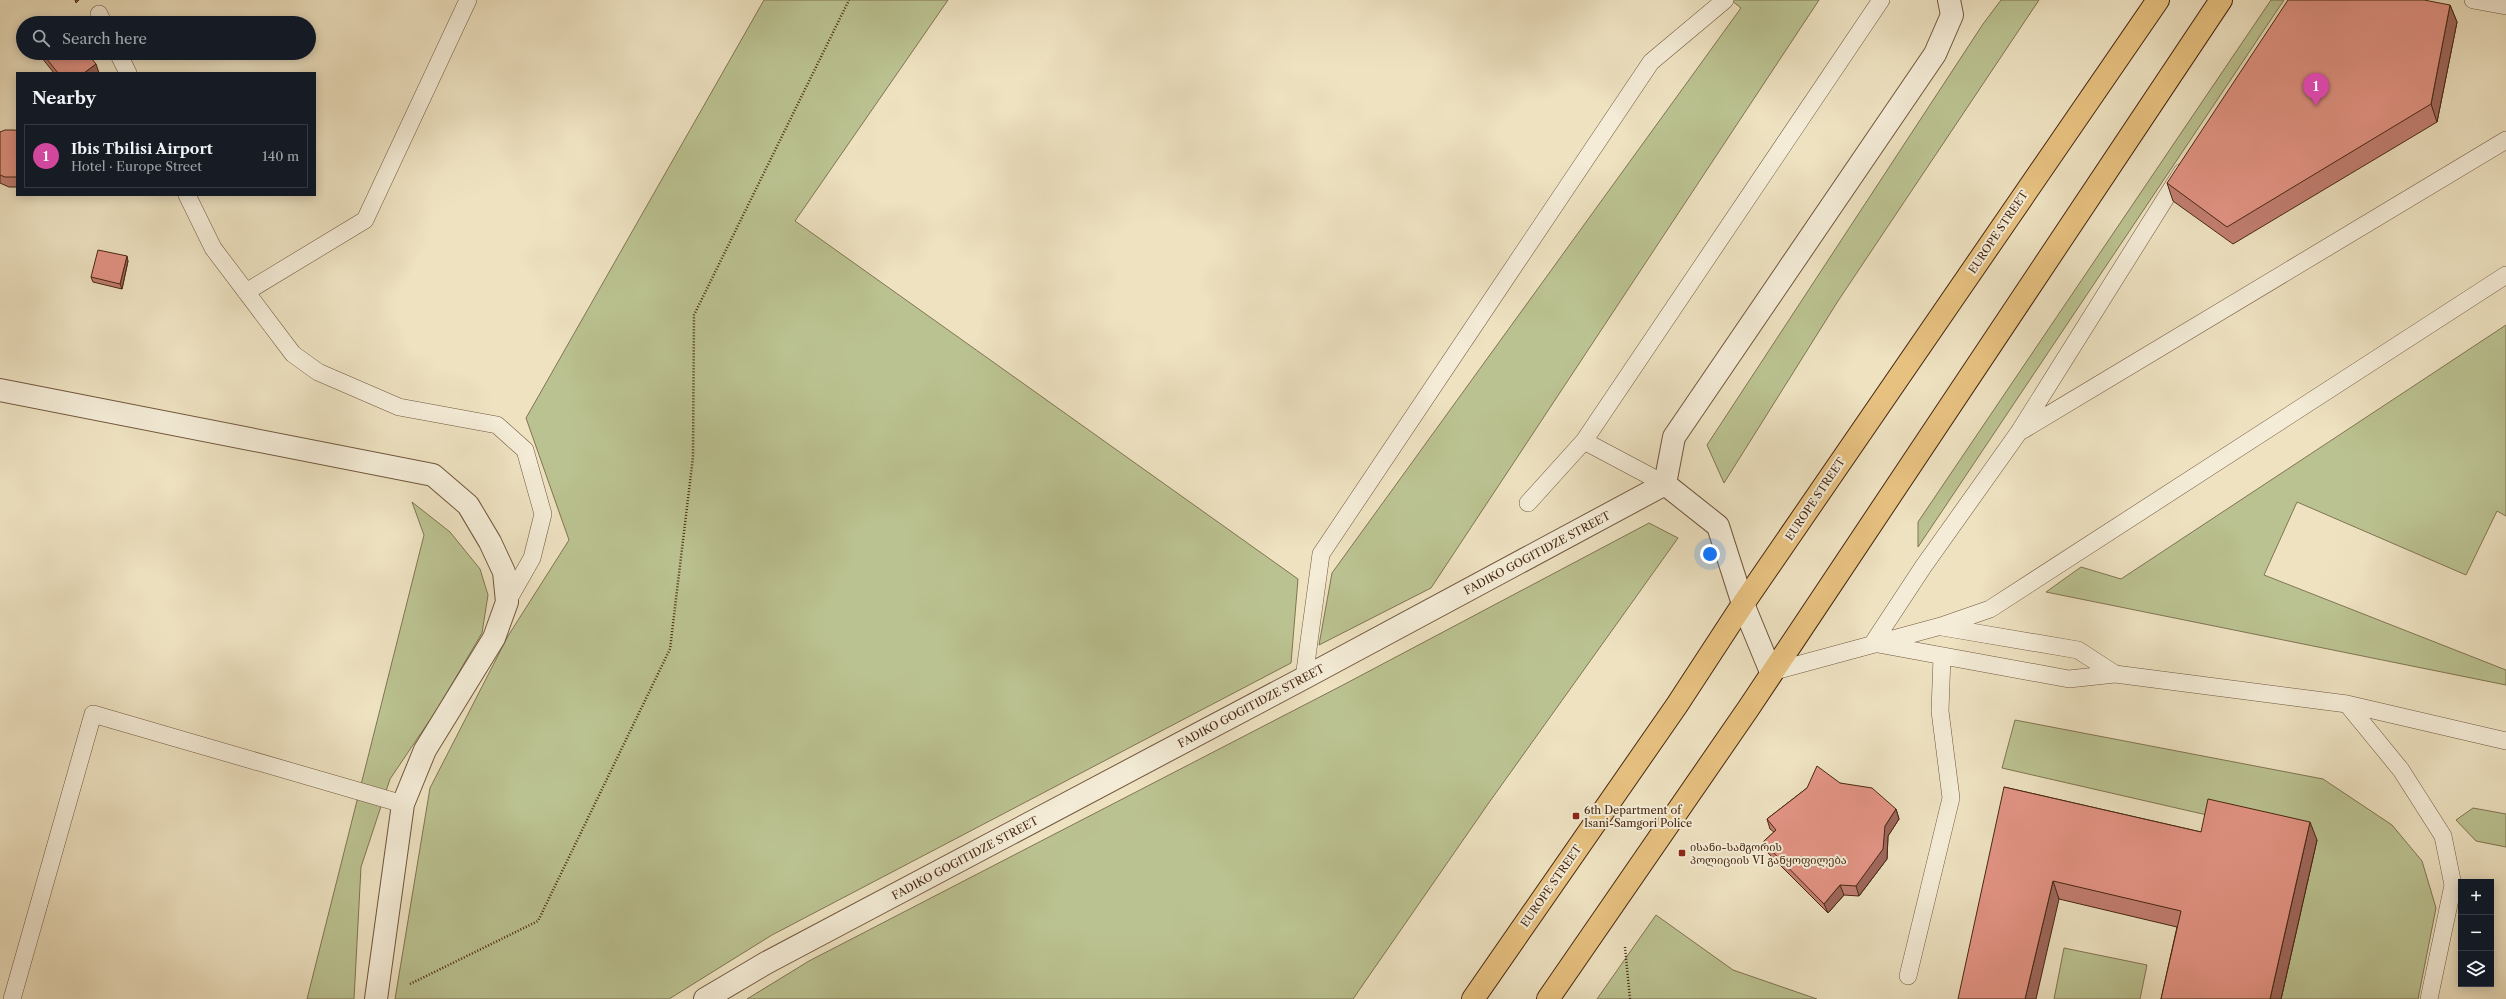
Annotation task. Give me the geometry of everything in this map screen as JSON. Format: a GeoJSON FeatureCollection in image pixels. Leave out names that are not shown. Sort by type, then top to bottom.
{"type":"FeatureCollection","features":[{"type":"Feature","properties":{"kind":"main road","name":"EUROPE STREET"},"geometry":{"type":"LineString","coordinates":[[1473,999],[1677,705],[1743,604],[2158,0]]}},
{"type":"Feature","properties":{"kind":"main road"},"geometry":{"type":"LineString","coordinates":[[1548,999],[1729,737],[2221,0]]}},
{"type":"Feature","properties":{"kind":"street"},"geometry":{"type":"LineString","coordinates":[[1771,672],[1743,604],[1718,526],[1665,484],[1674,437],[1934,54],[1952,15],[1949,0]]}},
{"type":"Feature","properties":{"kind":"street"},"geometry":{"type":"LineString","coordinates":[[0,390],[433,476],[468,504],[490,542],[504,572],[507,602],[494,638],[425,750],[403,804],[376,999]]}},
{"type":"Feature","properties":{"kind":"street","name":"FADIKO GOGITIDZE STREET"},"geometry":{"type":"LineString","coordinates":[[705,999],[766,963],[1304,678],[1665,484]]}},
{"type":"Feature","properties":{"kind":"lane"},"geometry":{"type":"LineString","coordinates":[[246,292],[365,220],[468,0]]}},
{"type":"Feature","properties":{"kind":"lane"},"geometry":{"type":"LineString","coordinates":[[1304,678],[1321,554],[1651,62],[1725,0]]}},
{"type":"Feature","properties":{"kind":"lane"},"geometry":{"type":"LineString","coordinates":[[1528,504],[1584,441],[1881,0]]}},
{"type":"Feature","properties":{"kind":"lane"},"geometry":{"type":"LineString","coordinates":[[2473,0],[2506,6]]}},
{"type":"Feature","properties":{"kind":"lane"},"geometry":{"type":"LineString","coordinates":[[122,60],[128,72]]}},
{"type":"Feature","properties":{"kind":"lane"},"geometry":{"type":"LineString","coordinates":[[2019,432],[2506,140]]}},
{"type":"Feature","properties":{"kind":"lane"},"geometry":{"type":"LineString","coordinates":[[1873,643],[1923,567],[2019,432],[2192,155]]}},
{"type":"Feature","properties":{"kind":"lane"},"geometry":{"type":"LineString","coordinates":[[187,196],[213,248],[293,354],[318,372],[399,407],[497,425],[525,450],[543,514],[532,558],[507,602]]}},
{"type":"Feature","properties":{"kind":"lane"},"geometry":{"type":"LineString","coordinates":[[1771,672],[1873,643],[1941,626],[1990,609],[2506,275]]}},
{"type":"Feature","properties":{"kind":"lane"},"geometry":{"type":"LineString","coordinates":[[1584,441],[1665,484]]}},
{"type":"Feature","properties":{"kind":"lane"},"geometry":{"type":"LineString","coordinates":[[1941,626],[2078,650],[2115,674]]}},
{"type":"Feature","properties":{"kind":"lane"},"geometry":{"type":"LineString","coordinates":[[1873,643],[1942,657],[2069,679],[2115,674],[2347,704],[2506,741]]}},
{"type":"Feature","properties":{"kind":"lane"},"geometry":{"type":"LineString","coordinates":[[1908,976],[1951,798],[1940,711],[1942,657]]}},
{"type":"Feature","properties":{"kind":"lane"},"geometry":{"type":"LineString","coordinates":[[2347,704],[2401,770],[2443,836],[2453,885],[2430,999]]}},
{"type":"Feature","properties":{"kind":"lane"},"geometry":{"type":"LineString","coordinates":[[12,999],[93,714],[403,804]]}},
{"type":"Feature","properties":{"kind":"path"},"geometry":{"type":"LineString","coordinates":[[407,986],[538,921],[670,649],[693,457],[694,315],[849,0]]}},
{"type":"Feature","properties":{"kind":"path"},"geometry":{"type":"LineString","coordinates":[[1625,947],[1630,999]]}},
{"type":"Feature","properties":{"kind":"green space"},"geometry":{"type":"Polygon","coordinates":[[[764,0],[948,0],[795,221],[1298,579],[1291,663],[772,935],[669,999],[395,999],[430,788],[508,636],[569,540],[526,418],[764,0]]]}},
{"type":"Feature","properties":{"kind":"green space"},"geometry":{"type":"Polygon","coordinates":[[[1731,0],[1819,0],[1431,588],[1319,645],[1332,573],[1741,8],[1731,0]]]}},
{"type":"Feature","properties":{"kind":"green space"},"geometry":{"type":"Polygon","coordinates":[[[2001,0],[2039,0],[1838,301],[1724,483],[1707,445],[1983,24],[2001,0]]]}},
{"type":"Feature","properties":{"kind":"green space"},"geometry":{"type":"Polygon","coordinates":[[[2271,0],[2284,0],[1918,547],[1918,522],[2271,0]]]}},
{"type":"Feature","properties":{"kind":"green space"},"geometry":{"type":"Polygon","coordinates":[[[2506,325],[2506,516],[2497,511],[2466,575],[2297,502],[2264,575],[2506,670],[2506,685],[2046,592],[2081,567],[2121,579],[2506,325]]]}},
{"type":"Feature","properties":{"kind":"green space"},"geometry":{"type":"Polygon","coordinates":[[[412,502],[450,532],[480,569],[488,595],[482,633],[436,711],[390,779],[361,867],[354,999],[307,999],[424,535],[412,502]]]}},
{"type":"Feature","properties":{"kind":"green space"},"geometry":{"type":"Polygon","coordinates":[[[1649,523],[1678,538],[1488,804],[1353,999],[747,999],[809,961],[1343,685],[1649,523]]]}},
{"type":"Feature","properties":{"kind":"green space"},"geometry":{"type":"Polygon","coordinates":[[[2015,720],[2323,779],[2392,825],[2422,861],[2436,908],[2418,999],[2281,999],[2316,840],[2002,768],[2015,720]]]}},
{"type":"Feature","properties":{"kind":"green space"},"geometry":{"type":"Polygon","coordinates":[[[2473,808],[2506,814],[2506,847],[2476,841],[2456,820],[2473,808]]]}},
{"type":"Feature","properties":{"kind":"green space"},"geometry":{"type":"Polygon","coordinates":[[[1656,915],[1733,970],[1817,999],[1597,999],[1656,915]]]}},
{"type":"Feature","properties":{"kind":"green space"},"geometry":{"type":"Polygon","coordinates":[[[2064,948],[2147,965],[2140,999],[2054,999],[2064,948]]]}},
{"type":"Feature","properties":{"kind":"building"},"geometry":{"type":"Polygon","coordinates":[[[2288,0],[2424,0],[2450,5],[2431,104],[2227,227],[2167,183],[2288,0]]]}},
{"type":"Feature","properties":{"kind":"building"},"geometry":{"type":"Polygon","coordinates":[[[48,60],[93,60],[96,64],[85,72],[57,72],[48,60]]]}},
{"type":"Feature","properties":{"kind":"building"},"geometry":{"type":"Polygon","coordinates":[[[5,130],[16,130],[16,177],[5,177],[0,175],[0,132],[5,130]]]}},
{"type":"Feature","properties":{"kind":"building"},"geometry":{"type":"Polygon","coordinates":[[[98,250],[127,256],[120,284],[91,277],[98,250]]]}},
{"type":"Feature","properties":{"kind":"building"},"geometry":{"type":"Polygon","coordinates":[[[1817,766],[1840,783],[1872,788],[1896,809],[1885,826],[1883,849],[1856,886],[1840,885],[1824,904],[1763,842],[1776,830],[1767,819],[1807,788],[1817,766]]]}},
{"type":"Feature","properties":{"kind":"building"},"geometry":{"type":"Polygon","coordinates":[[[2004,787],[2201,832],[2208,799],[2310,822],[2270,999],[2161,999],[2181,911],[2053,881],[2025,999],[1958,999],[2004,787]]]}},
{"type":"Feature","properties":{"kind":"place","name":"Ibis Tbilisi Airport"},"geometry":{"type":"Point","coordinates":[2316,106]}},
{"type":"Feature","properties":{"kind":"place","name":"6th Department of Isani-Samgori Police"},"geometry":{"type":"Point","coordinates":[1576,816]}},
{"type":"Feature","properties":{"kind":"place","name":"ისანი-სამგორის პოლიციის VI განყოფილება"},"geometry":{"type":"Point","coordinates":[1682,853]}}]}
